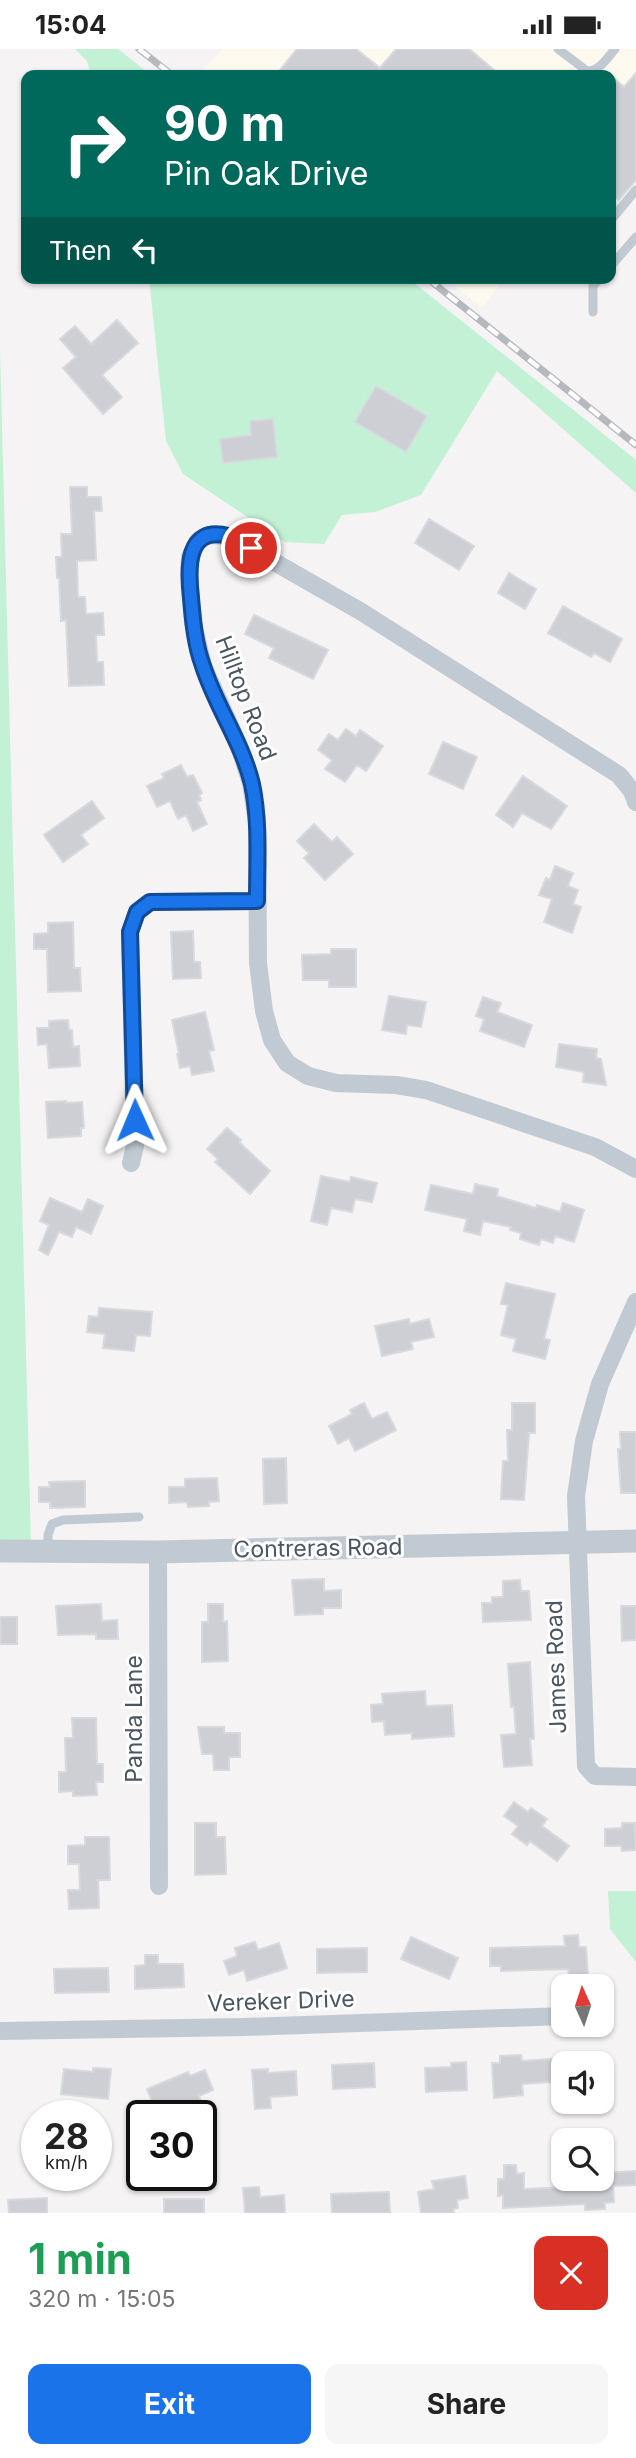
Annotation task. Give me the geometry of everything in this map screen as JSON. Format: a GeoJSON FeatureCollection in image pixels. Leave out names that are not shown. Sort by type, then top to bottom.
{"type":"FeatureCollection","features":[{"type":"Feature","properties":{"kind":"street","name":"Hilltop Road"},"geometry":{"type":"LineString","coordinates":[[636,802],[632,791],[619,775],[360,611],[229,536],[209,535],[198,541],[190,557],[193,622],[203,666],[239,745],[251,783],[257,822],[258,964],[264,1011],[272,1040],[287,1063],[308,1076],[335,1083],[396,1085],[426,1090],[595,1147],[636,1169]]}},
{"type":"Feature","properties":{"kind":"street"},"geometry":{"type":"LineString","coordinates":[[131,1163],[135,1146],[130,932],[137,912],[150,902],[257,901]]}},
{"type":"Feature","properties":{"kind":"street"},"geometry":{"type":"LineString","coordinates":[[576,1542],[576,1496],[584,1441],[600,1384],[636,1302]]}},
{"type":"Feature","properties":{"kind":"street","name":"Contreras Road"},"geometry":{"type":"LineString","coordinates":[[0,1551],[158,1552],[636,1541]]}},
{"type":"Feature","properties":{"kind":"street","name":"James Road"},"geometry":{"type":"LineString","coordinates":[[576,1542],[586,1766],[594,1776],[636,1777]]}},
{"type":"Feature","properties":{"kind":"street","name":"Panda Lane"},"geometry":{"type":"LineString","coordinates":[[158,1552],[159,1886]]}},
{"type":"Feature","properties":{"kind":"street","name":"Vereker Drive"},"geometry":{"type":"LineString","coordinates":[[0,2031],[244,2027],[551,2016]]}},
{"type":"Feature","properties":{"kind":"lane"},"geometry":{"type":"LineString","coordinates":[[558,49],[586,70]]}},
{"type":"Feature","properties":{"kind":"lane"},"geometry":{"type":"LineString","coordinates":[[594,70],[615,49]]}},
{"type":"Feature","properties":{"kind":"lane"},"geometry":{"type":"LineString","coordinates":[[616,214],[636,190]]}},
{"type":"Feature","properties":{"kind":"lane"},"geometry":{"type":"LineString","coordinates":[[616,260],[636,237]]}},
{"type":"Feature","properties":{"kind":"lane"},"geometry":{"type":"LineString","coordinates":[[593,312],[595,284]]}},
{"type":"Feature","properties":{"kind":"lane"},"geometry":{"type":"LineString","coordinates":[[48,1552],[48,1535],[52,1524],[63,1520],[139,1517]]}},
{"type":"Feature","properties":{"kind":"shaded area"},"geometry":{"type":"Polygon","coordinates":[[[223,49],[636,49],[636,114],[616,139],[616,70],[203,70],[223,49]]]}},
{"type":"Feature","properties":{"kind":"shaded area"},"geometry":{"type":"Polygon","coordinates":[[[452,284],[500,284],[482,308],[452,284]]]}},
{"type":"Feature","properties":{"kind":"green space"},"geometry":{"type":"Polygon","coordinates":[[[75,49],[118,49],[145,70],[90,70],[87,61],[75,49]]]}},
{"type":"Feature","properties":{"kind":"green space"},"geometry":{"type":"Polygon","coordinates":[[[150,284],[416,284],[636,460],[636,493],[497,371],[421,495],[375,512],[342,515],[324,544],[285,542],[183,474],[166,441],[150,284]]]}},
{"type":"Feature","properties":{"kind":"green space"},"geometry":{"type":"Polygon","coordinates":[[[0,348],[31,1545],[0,1543],[0,348]]]}},
{"type":"Feature","properties":{"kind":"green space"},"geometry":{"type":"Polygon","coordinates":[[[608,1891],[636,1891],[636,1962],[610,1929],[608,1891]]]}},
{"type":"Feature","properties":{"kind":"building"},"geometry":{"type":"Polygon","coordinates":[[[297,49],[356,49],[380,68],[396,49],[469,49],[494,70],[280,70],[297,49]]]}},
{"type":"Feature","properties":{"kind":"building"},"geometry":{"type":"Polygon","coordinates":[[[636,73],[636,180],[619,200],[616,198],[616,80],[624,87],[636,73]]]}},
{"type":"Feature","properties":{"kind":"building"},"geometry":{"type":"Polygon","coordinates":[[[117,320],[138,343],[102,375],[122,397],[103,414],[63,368],[76,357],[60,339],[75,326],[91,344],[117,320]]]}},
{"type":"Feature","properties":{"kind":"building"},"geometry":{"type":"Polygon","coordinates":[[[376,386],[427,416],[406,452],[355,422],[376,386]]]}},
{"type":"Feature","properties":{"kind":"building"},"geometry":{"type":"Polygon","coordinates":[[[273,419],[277,457],[223,463],[220,439],[251,435],[250,421],[273,419]]]}},
{"type":"Feature","properties":{"kind":"building"},"geometry":{"type":"Polygon","coordinates":[[[70,487],[87,487],[87,497],[101,497],[102,511],[94,511],[96,560],[77,561],[78,597],[85,597],[86,614],[103,613],[104,635],[96,635],[97,662],[103,662],[104,685],[69,686],[66,620],[61,621],[56,557],[62,557],[61,534],[72,534],[70,487]]]}},
{"type":"Feature","properties":{"kind":"building"},"geometry":{"type":"Polygon","coordinates":[[[429,519],[474,546],[459,570],[415,543],[429,519]]]}},
{"type":"Feature","properties":{"kind":"building"},"geometry":{"type":"Polygon","coordinates":[[[509,573],[536,589],[525,609],[498,593],[509,573]]]}},
{"type":"Feature","properties":{"kind":"building"},"geometry":{"type":"Polygon","coordinates":[[[563,606],[622,639],[610,662],[594,653],[591,657],[548,633],[563,606]]]}},
{"type":"Feature","properties":{"kind":"building"},"geometry":{"type":"Polygon","coordinates":[[[254,615],[328,650],[313,679],[269,658],[274,648],[245,634],[254,615]]]}},
{"type":"Feature","properties":{"kind":"building"},"geometry":{"type":"Polygon","coordinates":[[[346,729],[356,736],[360,730],[383,746],[366,771],[357,765],[345,782],[325,769],[332,760],[318,750],[329,734],[338,740],[346,729]]]}},
{"type":"Feature","properties":{"kind":"building"},"geometry":{"type":"Polygon","coordinates":[[[443,742],[477,757],[463,789],[429,774],[443,742]]]}},
{"type":"Feature","properties":{"kind":"building"},"geometry":{"type":"Polygon","coordinates":[[[181,765],[187,777],[193,775],[202,793],[199,795],[201,800],[197,802],[207,824],[193,831],[186,815],[178,819],[170,801],[157,807],[147,786],[164,778],[162,774],[181,765]]]}},
{"type":"Feature","properties":{"kind":"building"},"geometry":{"type":"Polygon","coordinates":[[[523,776],[567,806],[551,829],[522,813],[513,827],[496,815],[523,776]]]}},
{"type":"Feature","properties":{"kind":"building"},"geometry":{"type":"Polygon","coordinates":[[[92,801],[104,818],[81,835],[88,844],[63,862],[44,835],[92,801]]]}},
{"type":"Feature","properties":{"kind":"building"},"geometry":{"type":"Polygon","coordinates":[[[314,824],[332,842],[337,837],[353,854],[325,880],[304,858],[309,853],[297,841],[314,824]]]}},
{"type":"Feature","properties":{"kind":"building"},"geometry":{"type":"Polygon","coordinates":[[[555,866],[573,873],[568,886],[578,890],[573,904],[581,907],[572,933],[544,922],[552,899],[539,895],[546,878],[550,880],[555,866]]]}},
{"type":"Feature","properties":{"kind":"building"},"geometry":{"type":"Polygon","coordinates":[[[73,922],[74,968],[80,968],[81,991],[48,992],[47,949],[34,949],[34,934],[48,933],[48,923],[73,922]]]}},
{"type":"Feature","properties":{"kind":"building"},"geometry":{"type":"Polygon","coordinates":[[[193,931],[194,962],[200,962],[201,978],[173,979],[171,932],[193,931]]]}},
{"type":"Feature","properties":{"kind":"building"},"geometry":{"type":"Polygon","coordinates":[[[331,949],[356,949],[356,987],[329,987],[329,980],[303,980],[302,955],[331,954],[331,949]]]}},
{"type":"Feature","properties":{"kind":"building"},"geometry":{"type":"Polygon","coordinates":[[[389,996],[426,1002],[421,1027],[407,1025],[406,1034],[382,1030],[389,996]]]}},
{"type":"Feature","properties":{"kind":"building"},"geometry":{"type":"Polygon","coordinates":[[[483,997],[501,1003],[497,1012],[532,1025],[524,1047],[480,1031],[484,1019],[476,1016],[483,997]]]}},
{"type":"Feature","properties":{"kind":"building"},"geometry":{"type":"Polygon","coordinates":[[[205,1012],[214,1050],[209,1051],[214,1071],[192,1075],[190,1066],[180,1068],[172,1020],[205,1012]]]}},
{"type":"Feature","properties":{"kind":"building"},"geometry":{"type":"Polygon","coordinates":[[[68,1020],[69,1030],[72,1030],[73,1047],[79,1046],[80,1066],[49,1068],[47,1044],[38,1045],[37,1028],[49,1028],[49,1021],[68,1020]]]}},
{"type":"Feature","properties":{"kind":"building"},"geometry":{"type":"Polygon","coordinates":[[[559,1044],[597,1049],[596,1058],[601,1059],[606,1085],[583,1082],[584,1072],[556,1067],[559,1044]]]}},
{"type":"Feature","properties":{"kind":"building"},"geometry":{"type":"Polygon","coordinates":[[[46,1102],[82,1102],[84,1128],[81,1128],[81,1136],[48,1138],[46,1102]]]}},
{"type":"Feature","properties":{"kind":"building"},"geometry":{"type":"Polygon","coordinates":[[[227,1128],[270,1171],[250,1194],[215,1162],[218,1159],[207,1149],[227,1128]]]}},
{"type":"Feature","properties":{"kind":"building"},"geometry":{"type":"Polygon","coordinates":[[[321,1176],[350,1182],[351,1177],[377,1183],[372,1202],[355,1199],[352,1212],[331,1208],[327,1225],[311,1221],[321,1176]]]}},
{"type":"Feature","properties":{"kind":"building"},"geometry":{"type":"Polygon","coordinates":[[[475,1184],[498,1189],[497,1196],[536,1208],[537,1205],[560,1212],[563,1203],[584,1210],[574,1242],[555,1236],[553,1243],[541,1239],[539,1245],[520,1239],[521,1233],[510,1230],[511,1227],[483,1221],[480,1235],[464,1231],[467,1219],[425,1210],[431,1185],[473,1194],[475,1184]]]}},
{"type":"Feature","properties":{"kind":"building"},"geometry":{"type":"Polygon","coordinates":[[[50,1198],[82,1212],[88,1199],[103,1206],[91,1234],[76,1227],[72,1237],[59,1232],[48,1255],[39,1250],[49,1225],[40,1221],[50,1198]]]}},
{"type":"Feature","properties":{"kind":"building"},"geometry":{"type":"Polygon","coordinates":[[[506,1283],[555,1294],[544,1339],[550,1340],[545,1359],[513,1351],[516,1339],[501,1335],[508,1305],[501,1304],[506,1283]]]}},
{"type":"Feature","properties":{"kind":"building"},"geometry":{"type":"Polygon","coordinates":[[[99,1308],[152,1312],[150,1336],[136,1335],[134,1351],[103,1348],[105,1334],[87,1332],[89,1316],[98,1317],[99,1308]]]}},
{"type":"Feature","properties":{"kind":"building"},"geometry":{"type":"Polygon","coordinates":[[[409,1319],[410,1324],[429,1319],[434,1337],[411,1342],[413,1349],[382,1356],[375,1326],[409,1319]]]}},
{"type":"Feature","properties":{"kind":"building"},"geometry":{"type":"Polygon","coordinates":[[[364,1403],[372,1419],[387,1412],[396,1430],[355,1451],[349,1438],[338,1444],[329,1426],[352,1414],[350,1410],[364,1403]]]}},
{"type":"Feature","properties":{"kind":"building"},"geometry":{"type":"Polygon","coordinates":[[[512,1403],[535,1403],[535,1433],[529,1433],[524,1500],[501,1499],[503,1461],[508,1461],[507,1430],[512,1430],[512,1403]]]}},
{"type":"Feature","properties":{"kind":"building"},"geometry":{"type":"Polygon","coordinates":[[[620,1432],[636,1432],[636,1493],[621,1493],[618,1449],[621,1449],[620,1432]]]}},
{"type":"Feature","properties":{"kind":"building"},"geometry":{"type":"Polygon","coordinates":[[[286,1458],[287,1503],[264,1504],[263,1459],[286,1458]]]}},
{"type":"Feature","properties":{"kind":"building"},"geometry":{"type":"Polygon","coordinates":[[[217,1478],[219,1501],[209,1502],[209,1506],[188,1507],[187,1502],[169,1503],[169,1487],[185,1487],[185,1479],[217,1478]]]}},
{"type":"Feature","properties":{"kind":"building"},"geometry":{"type":"Polygon","coordinates":[[[85,1481],[85,1507],[50,1508],[50,1502],[39,1502],[39,1487],[50,1487],[49,1482],[85,1481]]]}},
{"type":"Feature","properties":{"kind":"building"},"geometry":{"type":"Polygon","coordinates":[[[324,1579],[324,1591],[341,1590],[341,1608],[323,1608],[323,1614],[295,1615],[292,1580],[324,1579]]]}},
{"type":"Feature","properties":{"kind":"building"},"geometry":{"type":"Polygon","coordinates":[[[520,1580],[521,1591],[529,1591],[531,1620],[483,1622],[482,1603],[492,1603],[492,1597],[503,1597],[503,1581],[520,1580]]]}},
{"type":"Feature","properties":{"kind":"building"},"geometry":{"type":"Polygon","coordinates":[[[101,1604],[102,1621],[117,1620],[118,1639],[96,1639],[96,1634],[58,1635],[56,1606],[101,1604]]]}},
{"type":"Feature","properties":{"kind":"building"},"geometry":{"type":"Polygon","coordinates":[[[208,1604],[223,1604],[223,1622],[227,1621],[228,1661],[202,1662],[202,1622],[208,1622],[208,1604]]]}},
{"type":"Feature","properties":{"kind":"building"},"geometry":{"type":"Polygon","coordinates":[[[621,1606],[636,1606],[636,1640],[622,1641],[621,1606]]]}},
{"type":"Feature","properties":{"kind":"building"},"geometry":{"type":"Polygon","coordinates":[[[0,1617],[17,1617],[17,1644],[0,1644],[0,1617]]]}},
{"type":"Feature","properties":{"kind":"building"},"geometry":{"type":"Polygon","coordinates":[[[530,1662],[534,1739],[530,1739],[532,1765],[504,1767],[501,1735],[516,1734],[508,1664],[530,1662]]]}},
{"type":"Feature","properties":{"kind":"building"},"geometry":{"type":"Polygon","coordinates":[[[425,1691],[426,1706],[452,1705],[454,1736],[412,1739],[412,1733],[385,1735],[384,1721],[372,1722],[371,1705],[383,1704],[382,1694],[425,1691]]]}},
{"type":"Feature","properties":{"kind":"building"},"geometry":{"type":"Polygon","coordinates":[[[72,1718],[96,1718],[97,1764],[103,1764],[103,1782],[96,1782],[97,1795],[73,1796],[73,1791],[59,1792],[59,1772],[66,1772],[65,1738],[73,1738],[72,1718]]]}},
{"type":"Feature","properties":{"kind":"building"},"geometry":{"type":"Polygon","coordinates":[[[198,1727],[224,1727],[224,1733],[240,1733],[240,1757],[229,1757],[229,1770],[214,1770],[213,1754],[202,1754],[198,1727]]]}},
{"type":"Feature","properties":{"kind":"building"},"geometry":{"type":"Polygon","coordinates":[[[514,1802],[528,1812],[531,1808],[547,1819],[542,1826],[569,1846],[557,1861],[530,1841],[527,1845],[512,1834],[518,1826],[504,1816],[514,1802]]]}},
{"type":"Feature","properties":{"kind":"building"},"geometry":{"type":"Polygon","coordinates":[[[195,1823],[216,1823],[216,1837],[225,1837],[226,1874],[195,1875],[195,1823]]]}},
{"type":"Feature","properties":{"kind":"building"},"geometry":{"type":"Polygon","coordinates":[[[622,1823],[635,1823],[636,1850],[622,1851],[621,1846],[605,1846],[605,1829],[622,1828],[622,1823]]]}},
{"type":"Feature","properties":{"kind":"building"},"geometry":{"type":"Polygon","coordinates":[[[85,1837],[109,1837],[110,1880],[98,1880],[99,1908],[69,1909],[68,1890],[80,1890],[79,1864],[68,1864],[68,1846],[85,1845],[85,1837]]]}},
{"type":"Feature","properties":{"kind":"building"},"geometry":{"type":"Polygon","coordinates":[[[578,1935],[579,1947],[586,1947],[588,1974],[569,1974],[568,1969],[501,1971],[501,1966],[490,1966],[490,1948],[565,1946],[564,1936],[578,1935]]]}},
{"type":"Feature","properties":{"kind":"building"},"geometry":{"type":"Polygon","coordinates":[[[411,1937],[458,1958],[449,1979],[401,1959],[411,1937]]]}},
{"type":"Feature","properties":{"kind":"building"},"geometry":{"type":"Polygon","coordinates":[[[255,1942],[258,1950],[279,1943],[287,1968],[247,1981],[244,1970],[229,1975],[224,1961],[237,1956],[235,1948],[255,1942]]]}},
{"type":"Feature","properties":{"kind":"building"},"geometry":{"type":"Polygon","coordinates":[[[367,1948],[367,1972],[317,1973],[317,1949],[367,1948]]]}},
{"type":"Feature","properties":{"kind":"building"},"geometry":{"type":"Polygon","coordinates":[[[145,1955],[158,1955],[158,1964],[183,1964],[184,1987],[135,1989],[135,1966],[145,1965],[145,1955]]]}},
{"type":"Feature","properties":{"kind":"building"},"geometry":{"type":"Polygon","coordinates":[[[108,1968],[109,1992],[55,1993],[54,1969],[108,1968]]]}},
{"type":"Feature","properties":{"kind":"building"},"geometry":{"type":"Polygon","coordinates":[[[521,2055],[522,2061],[551,2059],[551,2082],[522,2084],[523,2095],[494,2098],[492,2063],[500,2063],[500,2056],[521,2055]]]}},
{"type":"Feature","properties":{"kind":"building"},"geometry":{"type":"Polygon","coordinates":[[[466,2062],[467,2090],[426,2092],[425,2068],[451,2067],[451,2063],[466,2062]]]}},
{"type":"Feature","properties":{"kind":"building"},"geometry":{"type":"Polygon","coordinates":[[[374,2063],[375,2087],[333,2089],[332,2065],[374,2063]]]}},
{"type":"Feature","properties":{"kind":"building"},"geometry":{"type":"Polygon","coordinates":[[[93,2068],[111,2069],[108,2099],[61,2094],[64,2069],[93,2072],[93,2068]]]}},
{"type":"Feature","properties":{"kind":"building"},"geometry":{"type":"Polygon","coordinates":[[[268,2069],[268,2073],[296,2071],[297,2095],[270,2097],[271,2108],[255,2109],[252,2070],[268,2069]]]}},
{"type":"Feature","properties":{"kind":"building"},"geometry":{"type":"Polygon","coordinates":[[[205,2070],[213,2090],[199,2096],[200,2100],[151,2100],[147,2089],[188,2072],[190,2076],[205,2070]]]}},
{"type":"Feature","properties":{"kind":"building"},"geometry":{"type":"Polygon","coordinates":[[[504,2165],[516,2165],[517,2174],[524,2173],[524,2189],[613,2191],[614,2202],[605,2203],[605,2209],[585,2210],[585,2204],[503,2208],[503,2195],[498,2196],[498,2179],[504,2179],[504,2165]]]}},
{"type":"Feature","properties":{"kind":"building"},"geometry":{"type":"Polygon","coordinates":[[[636,2171],[636,2185],[614,2186],[614,2172],[636,2171]]]}},
{"type":"Feature","properties":{"kind":"building"},"geometry":{"type":"Polygon","coordinates":[[[465,2176],[468,2198],[457,2200],[458,2208],[453,2209],[454,2213],[421,2213],[418,2192],[434,2189],[432,2181],[465,2176]]]}},
{"type":"Feature","properties":{"kind":"building"},"geometry":{"type":"Polygon","coordinates":[[[259,2187],[260,2197],[284,2195],[285,2213],[245,2213],[243,2188],[259,2187]]]}},
{"type":"Feature","properties":{"kind":"building"},"geometry":{"type":"Polygon","coordinates":[[[389,2192],[390,2213],[332,2213],[331,2194],[389,2192]]]}},
{"type":"Feature","properties":{"kind":"building"},"geometry":{"type":"Polygon","coordinates":[[[47,2198],[47,2213],[9,2213],[8,2200],[47,2198]]]}},
{"type":"Feature","properties":{"kind":"building"},"geometry":{"type":"Polygon","coordinates":[[[164,2199],[204,2199],[204,2213],[164,2213],[164,2199]]]}},
{"type":"Feature","properties":{"kind":"railway"},"geometry":{"type":"LineString","coordinates":[[139,49],[166,70]]}},
{"type":"Feature","properties":{"kind":"railway"},"geometry":{"type":"LineString","coordinates":[[435,284],[636,445]]}},
{"type":"Feature","properties":{"kind":"route"},"geometry":{"type":"LineString","coordinates":[[135,1120],[130,932],[137,912],[150,902],[257,901],[257,822],[251,783],[239,745],[203,666],[193,622],[189,575],[190,557],[198,541],[209,535],[229,536],[251,548]]}}]}
